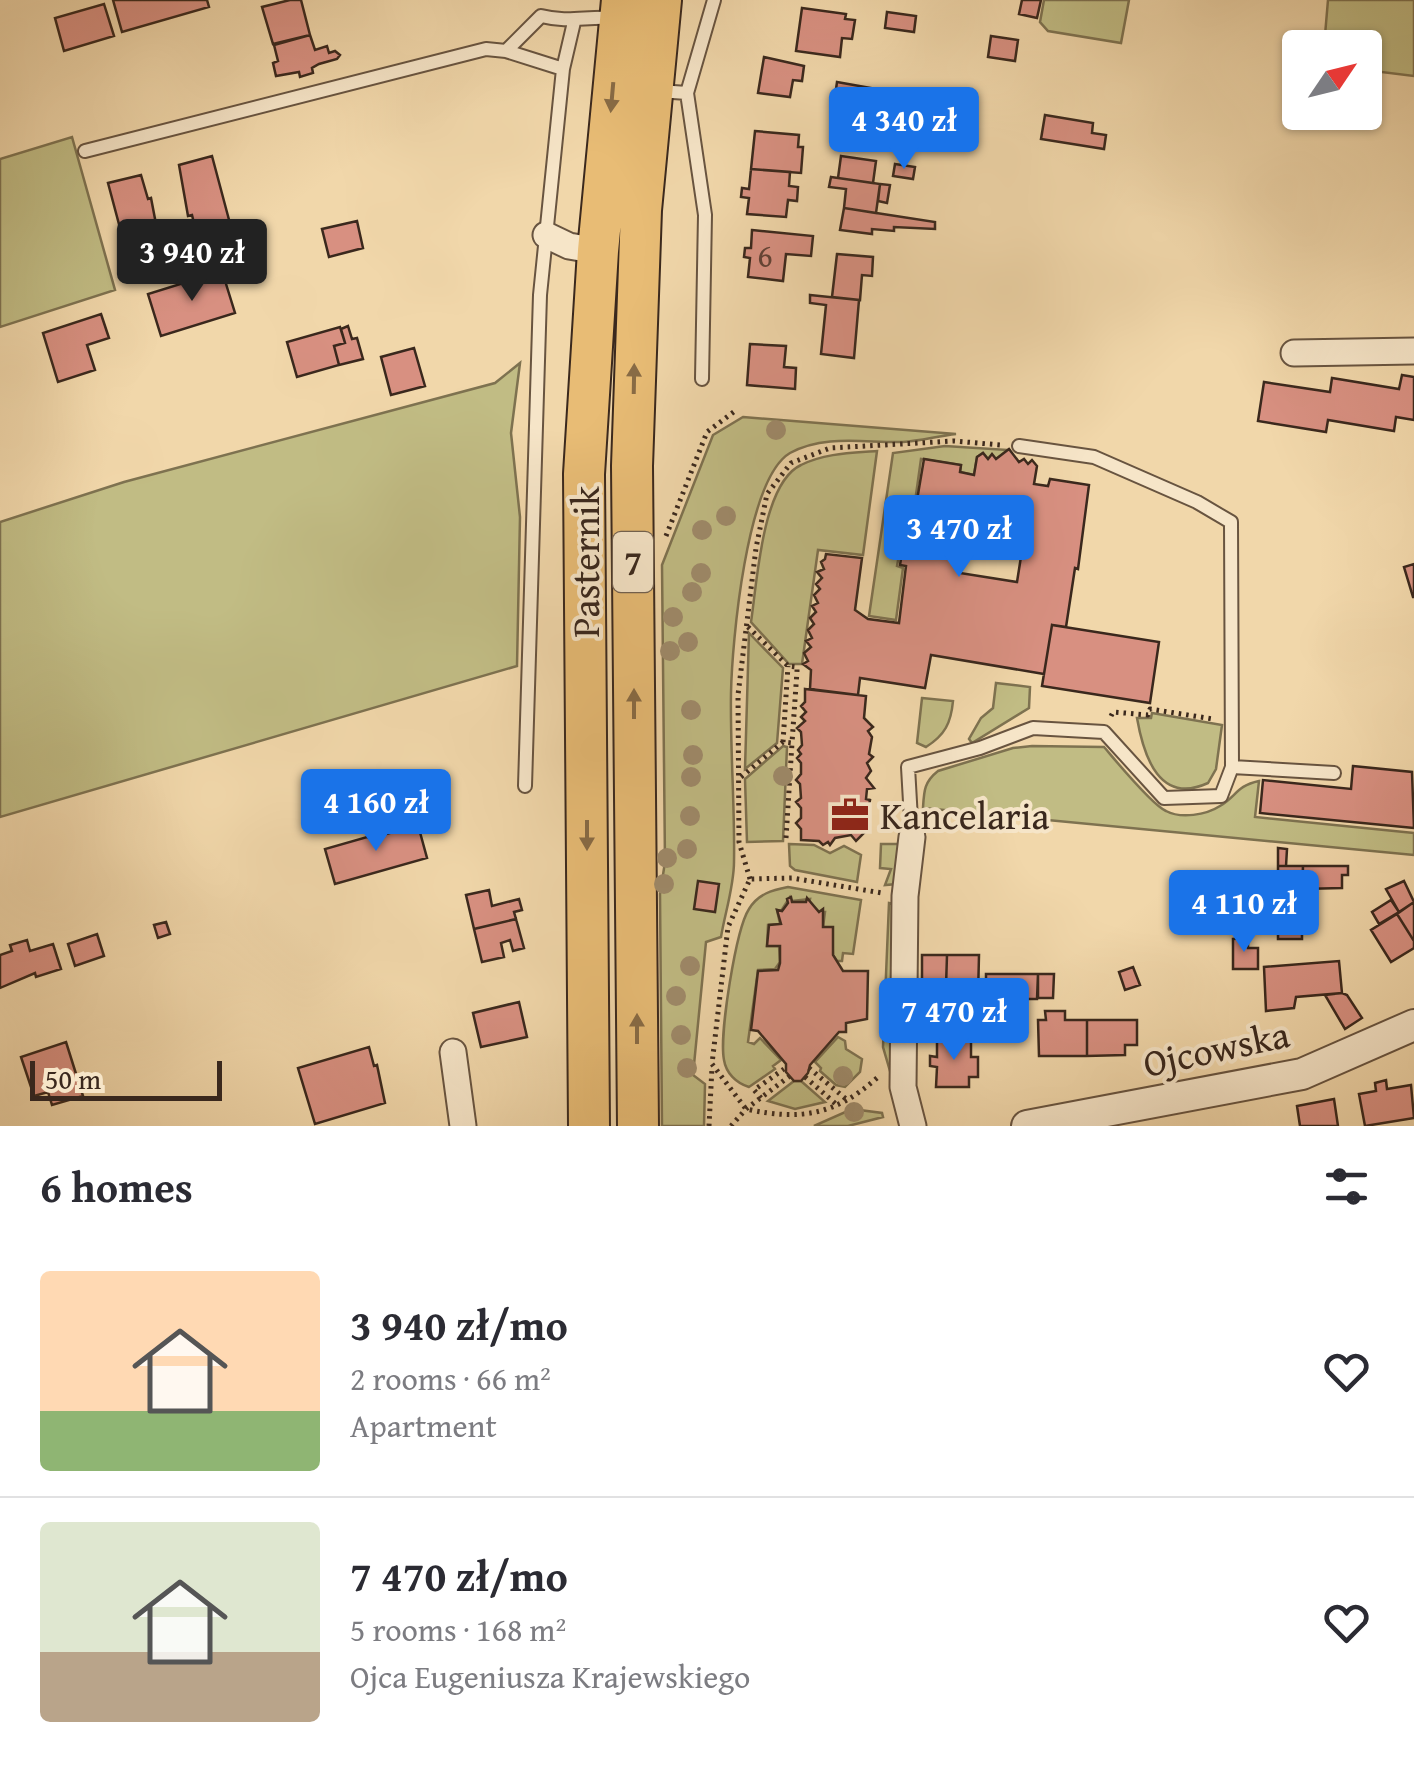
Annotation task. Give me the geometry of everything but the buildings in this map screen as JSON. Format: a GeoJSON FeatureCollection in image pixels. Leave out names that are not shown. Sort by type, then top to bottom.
{"type":"FeatureCollection","features":[{"type":"Feature","properties":{"kind":"main road","name":"Pasternik"},"geometry":{"type":"LineString","coordinates":[[638,1126],[632,466],[640,228],[670,92],[661,0]]}},
{"type":"Feature","properties":{"kind":"main road","name":"Pasternik"},"geometry":{"type":"LineString","coordinates":[[588,1126],[584,474],[598,250],[620,9]]}},
{"type":"Feature","properties":{"kind":"street"},"geometry":{"type":"LineString","coordinates":[[546,236],[569,246],[598,250]]}},
{"type":"Feature","properties":{"kind":"street"},"geometry":{"type":"LineString","coordinates":[[1294,353],[1414,351]]}},
{"type":"Feature","properties":{"kind":"street"},"geometry":{"type":"LineString","coordinates":[[912,836],[905,896],[903,1087],[912,1126]]}},
{"type":"Feature","properties":{"kind":"street","name":"Ojcowska"},"geometry":{"type":"LineString","coordinates":[[1037,1125],[1302,1074],[1414,1024]]}},
{"type":"Feature","properties":{"kind":"street"},"geometry":{"type":"LineString","coordinates":[[453,1052],[464,1126]]}},
{"type":"Feature","properties":{"kind":"lane"},"geometry":{"type":"LineString","coordinates":[[702,379],[704,215],[670,92],[714,0]]}},
{"type":"Feature","properties":{"kind":"lane"},"geometry":{"type":"LineString","coordinates":[[506,51],[541,16],[574,22],[620,9]]}},
{"type":"Feature","properties":{"kind":"lane"},"geometry":{"type":"LineString","coordinates":[[525,786],[539,313],[563,69],[574,22]]}},
{"type":"Feature","properties":{"kind":"lane"},"geometry":{"type":"LineString","coordinates":[[85,150],[486,49],[506,51],[563,69]]}},
{"type":"Feature","properties":{"kind":"lane"},"geometry":{"type":"LineString","coordinates":[[912,836],[908,766],[980,748],[1032,728],[1104,732],[1164,798],[1222,796],[1232,767],[1231,522],[1197,502],[1094,457],[1019,446]]}},
{"type":"Feature","properties":{"kind":"lane"},"geometry":{"type":"LineString","coordinates":[[1232,767],[1334,772]]}},
{"type":"Feature","properties":{"kind":"path"},"geometry":{"type":"LineString","coordinates":[[660,549],[708,432],[735,411]]}},
{"type":"Feature","properties":{"kind":"path"},"geometry":{"type":"LineString","coordinates":[[710,1126],[712,1064],[728,927],[750,879],[738,842],[738,695],[766,494],[792,463],[830,448],[954,441],[1019,446]]}},
{"type":"Feature","properties":{"kind":"path"},"geometry":{"type":"LineString","coordinates":[[745,624],[798,671],[786,838]]}},
{"type":"Feature","properties":{"kind":"path"},"geometry":{"type":"LineString","coordinates":[[740,776],[783,742],[788,666]]}},
{"type":"Feature","properties":{"kind":"path"},"geometry":{"type":"LineString","coordinates":[[1104,732],[1113,712],[1148,715],[1150,709],[1232,722]]}},
{"type":"Feature","properties":{"kind":"path"},"geometry":{"type":"LineString","coordinates":[[783,742],[792,744]]}},
{"type":"Feature","properties":{"kind":"path"},"geometry":{"type":"LineString","coordinates":[[750,879],[792,878],[905,896]]}},
{"type":"Feature","properties":{"kind":"path"},"geometry":{"type":"LineString","coordinates":[[712,1064],[746,1110],[783,1118],[826,1111],[837,1105],[877,1080],[878,1061]]}},
{"type":"Feature","properties":{"kind":"path"},"geometry":{"type":"LineString","coordinates":[[761,1098],[754,1090],[784,1068]]}},
{"type":"Feature","properties":{"kind":"path"},"geometry":{"type":"LineString","coordinates":[[809,1068],[846,1099]]}},
{"type":"Feature","properties":{"kind":"path"},"geometry":{"type":"LineString","coordinates":[[731,1126],[790,1076]]}},
{"type":"Feature","properties":{"kind":"path"},"geometry":{"type":"LineString","coordinates":[[805,1076],[837,1105]]}},
{"type":"Feature","properties":{"kind":"shaded area"},"geometry":{"type":"Polygon","coordinates":[[[1044,0],[1129,0],[1121,43],[1048,31],[1040,22],[1044,0]]]}},
{"type":"Feature","properties":{"kind":"shaded area"},"geometry":{"type":"Polygon","coordinates":[[[1328,0],[1414,0],[1414,76],[1382,72],[1382,30],[1325,30],[1328,0]]]}},
{"type":"Feature","properties":{"kind":"shaded area"},"geometry":{"type":"Polygon","coordinates":[[[72,137],[115,290],[0,327],[0,159],[72,137]]]}},
{"type":"Feature","properties":{"kind":"shaded area"},"geometry":{"type":"Polygon","coordinates":[[[520,363],[511,433],[520,517],[517,666],[0,817],[0,522],[124,482],[495,383],[520,363]]]}},
{"type":"Feature","properties":{"kind":"shaded area"},"geometry":{"type":"Polygon","coordinates":[[[743,417],[956,434],[909,441],[831,441],[803,447],[790,453],[775,469],[762,495],[744,564],[732,670],[733,880],[721,937],[706,942],[693,1075],[705,1084],[704,1126],[662,1126],[662,565],[713,435],[743,417]]]}},
{"type":"Feature","properties":{"kind":"shaded area"},"geometry":{"type":"Polygon","coordinates":[[[945,446],[1008,450],[996,459],[988,459],[983,453],[977,457],[974,475],[960,472],[961,465],[921,459],[915,502],[909,502],[897,566],[903,568],[896,620],[869,616],[893,453],[945,446]]]}},
{"type":"Feature","properties":{"kind":"shaded area"},"geometry":{"type":"Polygon","coordinates":[[[877,451],[863,555],[818,550],[802,664],[789,664],[751,622],[759,560],[778,492],[788,475],[810,461],[877,451]]]}},
{"type":"Feature","properties":{"kind":"shaded area"},"geometry":{"type":"Polygon","coordinates":[[[749,633],[783,668],[777,743],[745,769],[749,633]]]}},
{"type":"Feature","properties":{"kind":"shaded area"},"geometry":{"type":"Polygon","coordinates":[[[996,683],[1030,687],[1029,708],[972,743],[969,739],[981,718],[993,708],[996,683]]]}},
{"type":"Feature","properties":{"kind":"shaded area"},"geometry":{"type":"Polygon","coordinates":[[[922,698],[953,701],[946,728],[926,747],[917,743],[922,698]]]}},
{"type":"Feature","properties":{"kind":"shaded area"},"geometry":{"type":"Polygon","coordinates":[[[1152,713],[1222,725],[1216,769],[1208,783],[1178,788],[1157,774],[1144,748],[1137,718],[1151,718],[1152,713]]]}},
{"type":"Feature","properties":{"kind":"shaded area"},"geometry":{"type":"Polygon","coordinates":[[[783,746],[787,747],[783,841],[747,842],[745,779],[783,746]]]}},
{"type":"Feature","properties":{"kind":"shaded area"},"geometry":{"type":"Polygon","coordinates":[[[1032,746],[1104,747],[1152,800],[1179,815],[1214,809],[1241,788],[1259,781],[1255,817],[1414,833],[1414,855],[923,808],[926,787],[938,771],[1032,746]]]}},
{"type":"Feature","properties":{"kind":"shaded area"},"geometry":{"type":"Polygon","coordinates":[[[789,844],[814,845],[830,853],[844,846],[861,855],[857,882],[795,870],[790,866],[789,844]]]}},
{"type":"Feature","properties":{"kind":"shaded area"},"geometry":{"type":"Polygon","coordinates":[[[881,844],[902,844],[897,884],[885,885],[891,869],[880,868],[881,844]]]}},
{"type":"Feature","properties":{"kind":"shaded area"},"geometry":{"type":"Polygon","coordinates":[[[788,887],[861,900],[853,954],[843,953],[842,961],[837,961],[833,955],[832,928],[823,927],[825,912],[819,912],[809,903],[810,899],[792,901],[790,897],[781,911],[777,910],[780,924],[768,925],[767,946],[779,946],[780,962],[775,969],[758,970],[748,1042],[754,1044],[760,1038],[781,1060],[773,1066],[775,1069],[749,1087],[732,1077],[724,1060],[726,1007],[734,959],[749,909],[766,894],[788,887]]]}},
{"type":"Feature","properties":{"kind":"shaded area"},"geometry":{"type":"Polygon","coordinates":[[[889,903],[894,904],[890,1071],[883,1047],[889,903]]]}},
{"type":"Feature","properties":{"kind":"shaded area"},"geometry":{"type":"Polygon","coordinates":[[[838,1037],[845,1041],[846,1049],[862,1059],[860,1072],[845,1087],[836,1085],[815,1062],[838,1037]]]}},
{"type":"Feature","properties":{"kind":"shaded area"},"geometry":{"type":"Polygon","coordinates":[[[794,1081],[801,1081],[825,1102],[795,1109],[768,1101],[794,1081]]]}},
{"type":"Feature","properties":{"kind":"shaded area"},"geometry":{"type":"Polygon","coordinates":[[[852,1109],[882,1113],[883,1117],[848,1126],[814,1126],[852,1109]]]}},
{"type":"Feature","properties":{"kind":"place","name":"Kancelaria"},"geometry":{"type":"Point","coordinates":[850,815]}}]}
